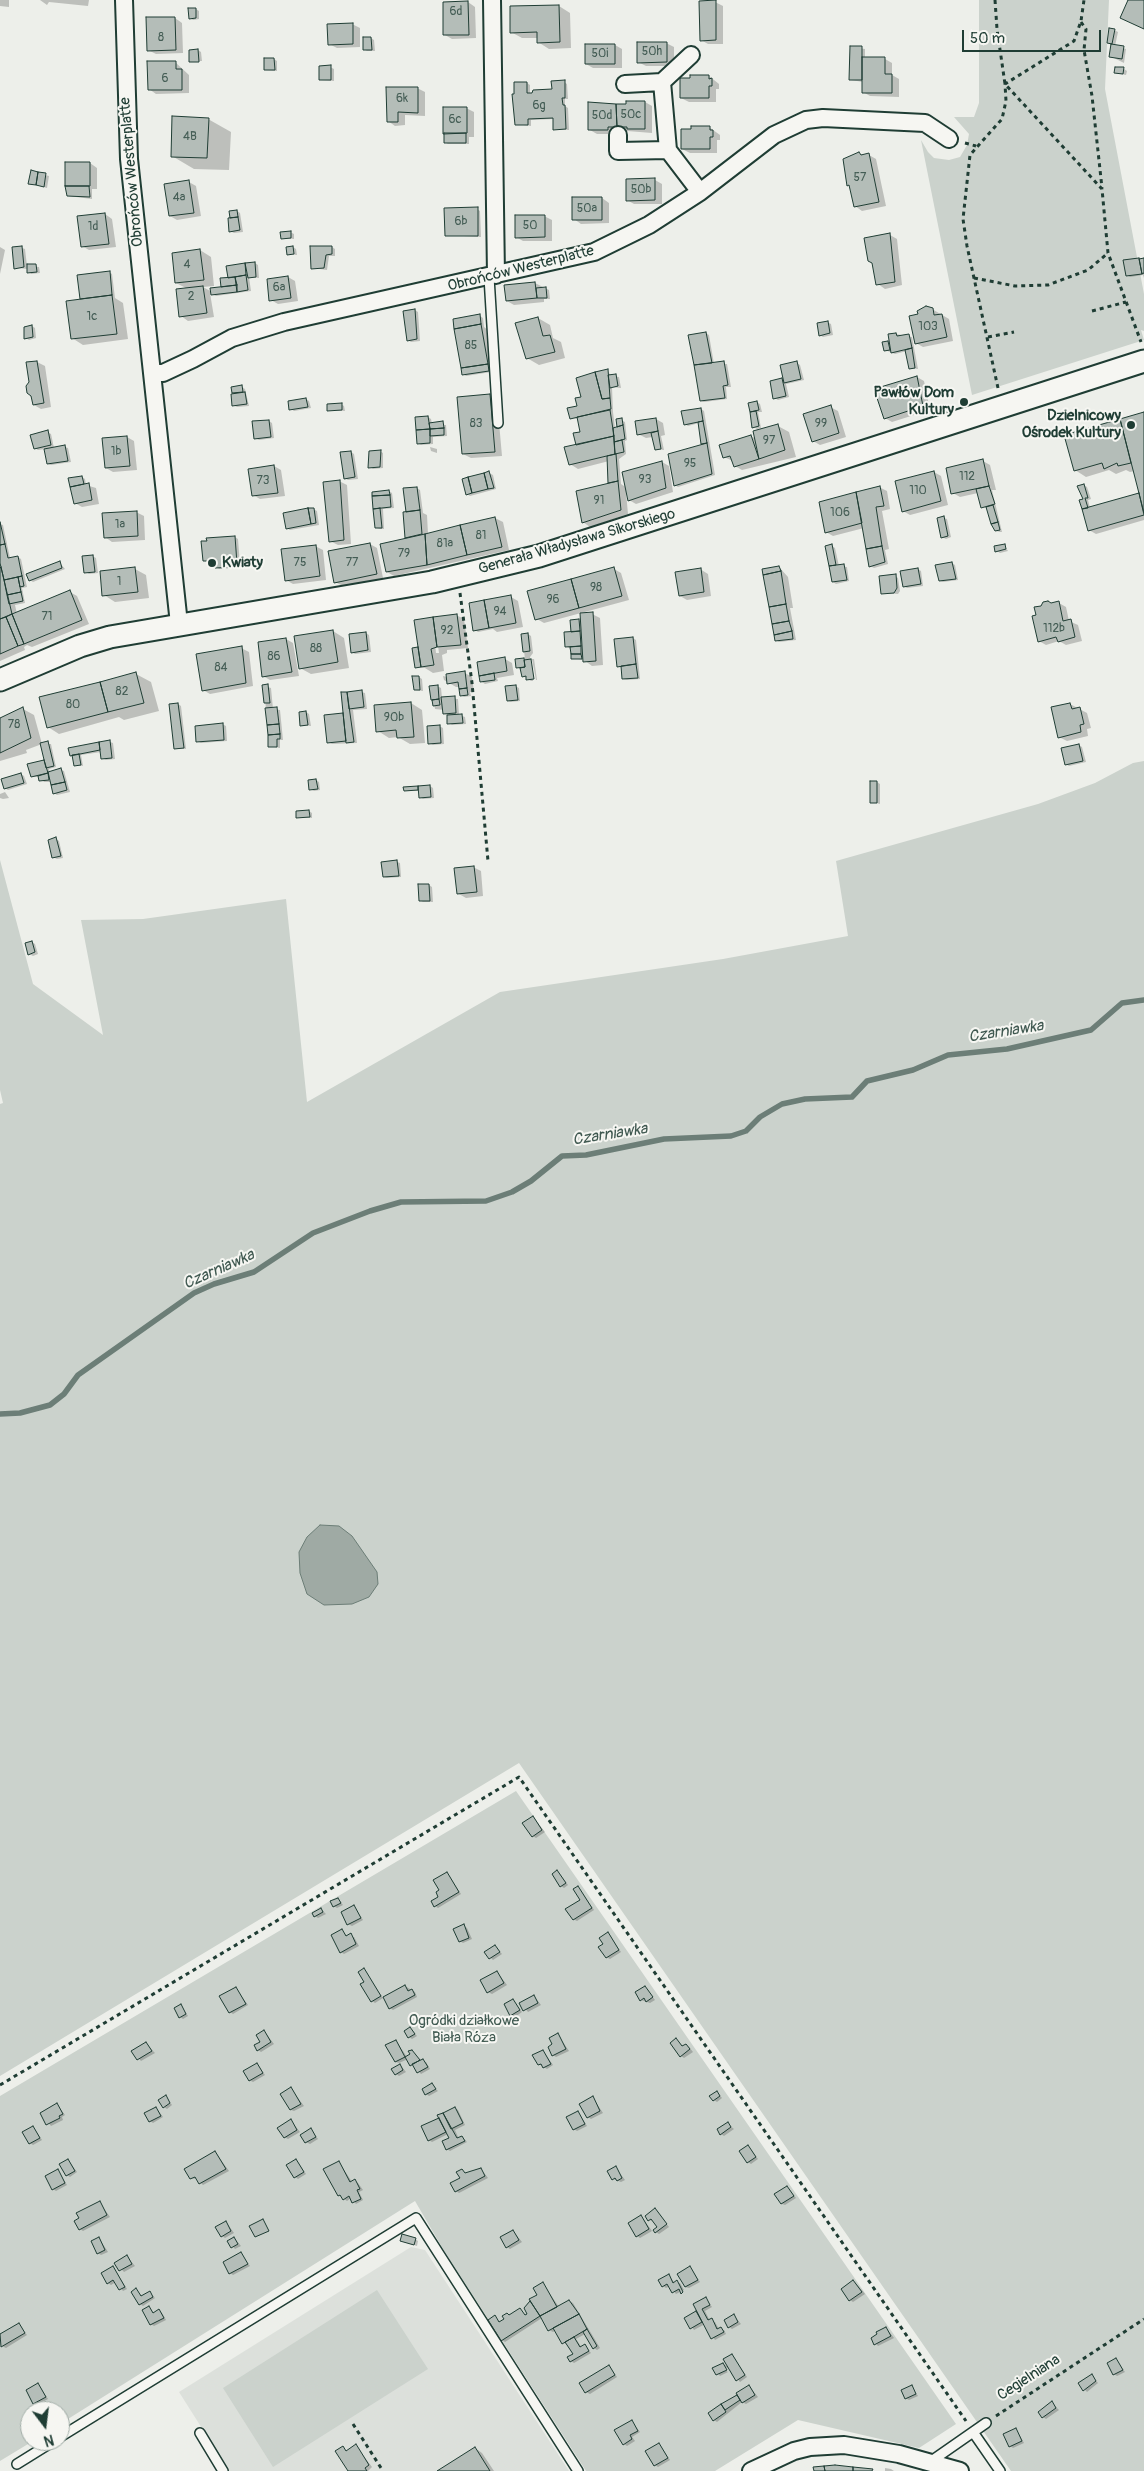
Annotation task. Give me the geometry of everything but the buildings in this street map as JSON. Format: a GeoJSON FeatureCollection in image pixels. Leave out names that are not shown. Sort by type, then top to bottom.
{"type":"FeatureCollection","features":[{"type":"Feature","properties":{"kind":"street","name":"Obrońców Westerplatte"},"geometry":{"type":"LineString","coordinates":[[124,0],[128,159],[154,373],[179,624]]}},
{"type":"Feature","properties":{"kind":"street"},"geometry":{"type":"LineString","coordinates":[[492,0],[492,276]]}},
{"type":"Feature","properties":{"kind":"street"},"geometry":{"type":"LineString","coordinates":[[626,84],[662,82],[691,56]]}},
{"type":"Feature","properties":{"kind":"street"},"geometry":{"type":"LineString","coordinates":[[662,82],[668,150],[700,192]]}},
{"type":"Feature","properties":{"kind":"street","name":"Obrońców Westerplatte"},"geometry":{"type":"LineString","coordinates":[[154,373],[163,373],[193,360],[232,338],[284,322],[594,252],[649,226],[700,192],[774,135],[806,120],[823,118],[925,123],[949,139]]}},
{"type":"Feature","properties":{"kind":"street"},"geometry":{"type":"LineString","coordinates":[[618,135],[618,151],[668,150]]}},
{"type":"Feature","properties":{"kind":"street","name":"Generała Władysława Sikorskiego"},"geometry":{"type":"LineString","coordinates":[[0,680],[80,646],[110,637],[179,624],[358,596],[458,576],[581,544],[1143,354]]}},
{"type":"Feature","properties":{"kind":"street"},"geometry":{"type":"LineString","coordinates":[[751,2471],[794,2451],[827,2445],[869,2448],[960,2471]]}},
{"type":"Feature","properties":{"kind":"lane"},"geometry":{"type":"LineString","coordinates":[[492,276],[498,423]]}},
{"type":"Feature","properties":{"kind":"lane"},"geometry":{"type":"LineString","coordinates":[[70,2431],[416,2218],[578,2471]]}},
{"type":"Feature","properties":{"kind":"lane"},"geometry":{"type":"LineString","coordinates":[[930,2462],[986,2423]]}},
{"type":"Feature","properties":{"kind":"lane"},"geometry":{"type":"LineString","coordinates":[[973,2432],[1000,2471]]}},
{"type":"Feature","properties":{"kind":"lane"},"geometry":{"type":"LineString","coordinates":[[200,2433],[224,2471]]}},
{"type":"Feature","properties":{"kind":"lane"},"geometry":{"type":"LineString","coordinates":[[17,2464],[38,2451]]}},
{"type":"Feature","properties":{"kind":"path"},"geometry":{"type":"LineString","coordinates":[[995,0],[1006,101],[1002,120],[970,155],[963,219],[999,391]]}},
{"type":"Feature","properties":{"kind":"path"},"geometry":{"type":"LineString","coordinates":[[1005,84],[1074,41],[1081,21],[1084,0]]}},
{"type":"Feature","properties":{"kind":"path"},"geometry":{"type":"LineString","coordinates":[[1081,21],[1086,29],[1084,50],[1092,96],[1108,253],[1143,354]]}},
{"type":"Feature","properties":{"kind":"path"},"geometry":{"type":"LineString","coordinates":[[1005,84],[1102,189]]}},
{"type":"Feature","properties":{"kind":"path"},"geometry":{"type":"LineString","coordinates":[[974,278],[1015,286],[1048,285],[1088,270],[1108,253]]}},
{"type":"Feature","properties":{"kind":"path"},"geometry":{"type":"LineString","coordinates":[[1092,311],[1126,302]]}},
{"type":"Feature","properties":{"kind":"path"},"geometry":{"type":"LineString","coordinates":[[988,337],[1014,332]]}},
{"type":"Feature","properties":{"kind":"path"},"geometry":{"type":"LineString","coordinates":[[458,576],[472,683],[488,861]]}},
{"type":"Feature","properties":{"kind":"path"},"geometry":{"type":"LineString","coordinates":[[0,2085],[519,1777],[973,2432]]}},
{"type":"Feature","properties":{"kind":"path","name":"Cegielniana"},"geometry":{"type":"LineString","coordinates":[[986,2423],[1144,2318]]}},
{"type":"Feature","properties":{"kind":"path"},"geometry":{"type":"LineString","coordinates":[[353,2424],[382,2471]]}},
{"type":"Feature","properties":{"kind":"shaded area"},"geometry":{"type":"Polygon","coordinates":[[[320,1525],[339,1526],[352,1536],[377,1572],[378,1584],[369,1597],[352,1604],[324,1605],[307,1594],[300,1573],[299,1552],[307,1537],[320,1525]]]}},
{"type":"Feature","properties":{"kind":"shaded area"},"geometry":{"type":"Polygon","coordinates":[[[411,2247],[425,2250],[569,2471],[229,2471],[179,2392],[411,2247]]]}},
{"type":"Feature","properties":{"kind":"green space"},"geometry":{"type":"Polygon","coordinates":[[[979,0],[1109,0],[1105,89],[1144,294],[1144,331],[1141,330],[1144,340],[972,395],[921,140],[934,158],[949,160],[960,157],[967,145],[969,134],[954,117],[974,117],[979,103],[979,0]]]}},
{"type":"Feature","properties":{"kind":"green space"},"geometry":{"type":"Polygon","coordinates":[[[1144,761],[1144,2471],[1011,2471],[519,1763],[0,2076],[0,1104],[3,1103],[0,1090],[0,860],[33,984],[103,1035],[81,920],[143,919],[286,899],[307,1102],[500,992],[723,959],[848,936],[836,861],[1038,804],[1095,783],[1133,763],[1144,761]]]}},
{"type":"Feature","properties":{"kind":"green space","name":"Ogródki działkowe Biała Róza"},"geometry":{"type":"Polygon","coordinates":[[[516,1791],[956,2424],[919,2448],[798,2420],[715,2471],[586,2471],[443,2249],[415,2201],[70,2418],[70,2401],[20,2401],[20,2449],[0,2461],[0,2096],[516,1791]]]}},
{"type":"Feature","properties":{"kind":"green space"},"geometry":{"type":"Polygon","coordinates":[[[377,2290],[428,2369],[273,2467],[223,2388],[377,2290]]]}},
{"type":"Feature","properties":{"kind":"waterway","name":"Czarniawka"},"geometry":{"type":"LineString","coordinates":[[0,1414],[20,1413],[50,1405],[64,1394],[78,1375],[194,1293],[214,1284],[254,1272],[313,1233],[370,1211],[401,1202],[486,1201],[512,1192],[531,1181],[562,1156],[586,1155],[664,1139],[731,1136],[746,1131],[760,1117],[782,1104],[805,1099],[852,1097],[867,1081],[913,1070],[948,1055],[1007,1049],[1091,1030],[1122,1003],[1144,1000]]}},
{"type":"Feature","properties":{"kind":"place","name":"Pawłów Dom Kultury"},"geometry":{"type":"Point","coordinates":[964,402]}},
{"type":"Feature","properties":{"kind":"place","name":"Dzielnicowy Ośrodek Kultury"},"geometry":{"type":"Point","coordinates":[1131,425]}},
{"type":"Feature","properties":{"kind":"place","name":"Kwiaty"},"geometry":{"type":"Point","coordinates":[212,563]}}]}
